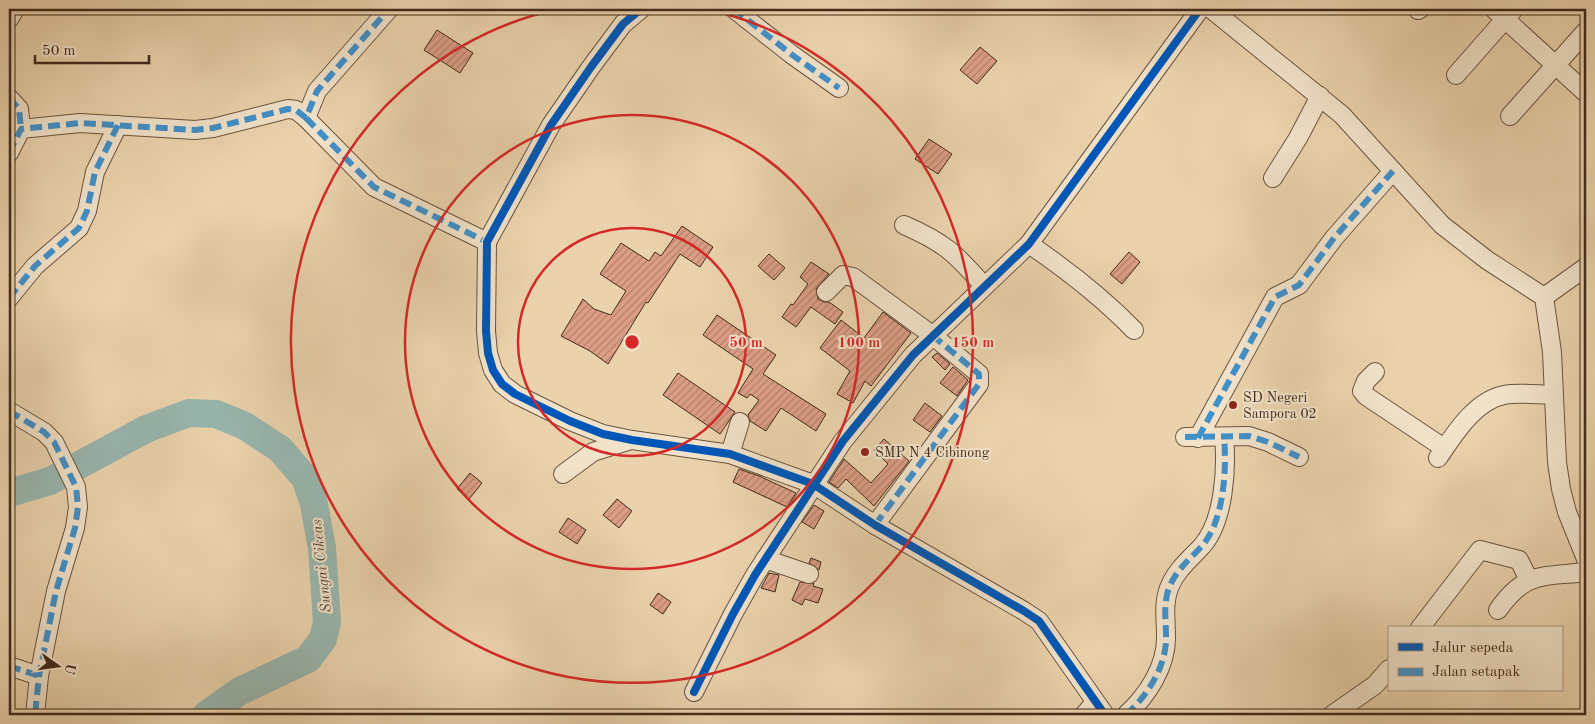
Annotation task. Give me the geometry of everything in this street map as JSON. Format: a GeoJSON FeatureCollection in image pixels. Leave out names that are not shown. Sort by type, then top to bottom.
{"type":"FeatureCollection","features":[{"type":"Feature","properties":{"kind":"street"},"geometry":{"type":"LineString","coordinates":[[9,20],[15,9]]}},
{"type":"Feature","properties":{"kind":"street"},"geometry":{"type":"LineString","coordinates":[[306,118],[317,91],[389,9]]}},
{"type":"Feature","properties":{"kind":"street"},"geometry":{"type":"LineString","coordinates":[[640,9],[624,24],[591,66],[551,125],[487,242],[486,331],[488,353],[493,370],[502,384],[515,394],[603,434],[632,440],[702,448],[730,454],[813,484],[875,524],[1039,621],[1095,711]]}},
{"type":"Feature","properties":{"kind":"street"},"geometry":{"type":"LineString","coordinates":[[734,9],[791,54],[839,88]]}},
{"type":"Feature","properties":{"kind":"street"},"geometry":{"type":"LineString","coordinates":[[694,692],[733,614],[765,559],[813,484],[870,405],[932,335],[1029,244],[1200,9]]}},
{"type":"Feature","properties":{"kind":"street"},"geometry":{"type":"LineString","coordinates":[[1211,9],[1320,96],[1362,134],[1442,225],[1487,260],[1544,297],[1552,352],[1557,462],[1561,490],[1567,512],[1586,559]]}},
{"type":"Feature","properties":{"kind":"street"},"geometry":{"type":"LineString","coordinates":[[1456,75],[1504,12],[1586,93]]}},
{"type":"Feature","properties":{"kind":"street"},"geometry":{"type":"LineString","coordinates":[[1510,116],[1586,31]]}},
{"type":"Feature","properties":{"kind":"street"},"geometry":{"type":"LineString","coordinates":[[1273,178],[1298,138],[1320,96]]}},
{"type":"Feature","properties":{"kind":"street"},"geometry":{"type":"LineString","coordinates":[[9,98],[19,109],[21,129],[9,153]]}},
{"type":"Feature","properties":{"kind":"street"},"geometry":{"type":"LineString","coordinates":[[21,129],[57,124],[118,125],[196,130],[213,128],[288,109],[296,110],[374,187],[487,242]]}},
{"type":"Feature","properties":{"kind":"street"},"geometry":{"type":"LineString","coordinates":[[9,298],[35,266],[79,228],[87,211],[95,172],[118,125]]}},
{"type":"Feature","properties":{"kind":"street"},"geometry":{"type":"LineString","coordinates":[[1299,457],[1258,438],[1249,436],[1192,438],[1275,297],[1299,285],[1334,238],[1393,171]]}},
{"type":"Feature","properties":{"kind":"street"},"geometry":{"type":"LineString","coordinates":[[904,225],[940,242],[953,252],[984,286]]}},
{"type":"Feature","properties":{"kind":"street"},"geometry":{"type":"LineString","coordinates":[[1029,244],[1086,285],[1110,305],[1134,330]]}},
{"type":"Feature","properties":{"kind":"street"},"geometry":{"type":"LineString","coordinates":[[1544,297],[1586,268]]}},
{"type":"Feature","properties":{"kind":"street"},"geometry":{"type":"LineString","coordinates":[[826,292],[843,275],[853,277],[932,335],[979,374],[979,384],[875,524]]}},
{"type":"Feature","properties":{"kind":"street"},"geometry":{"type":"LineString","coordinates":[[1375,372],[1363,386],[1362,391],[1366,396],[1441,453],[1476,409],[1489,401],[1504,395],[1554,395]]}},
{"type":"Feature","properties":{"kind":"street"},"geometry":{"type":"LineString","coordinates":[[9,411],[44,432],[54,442],[76,487],[78,507],[75,528],[56,591],[39,676],[35,715]]}},
{"type":"Feature","properties":{"kind":"street"},"geometry":{"type":"LineString","coordinates":[[730,454],[740,422]]}},
{"type":"Feature","properties":{"kind":"street"},"geometry":{"type":"LineString","coordinates":[[1126,715],[1141,698],[1160,668],[1165,653],[1164,609],[1168,590],[1174,576],[1202,546],[1210,534],[1216,519],[1223,488],[1226,456],[1224,437]]}},
{"type":"Feature","properties":{"kind":"street"},"geometry":{"type":"LineString","coordinates":[[563,474],[593,452],[632,440]]}},
{"type":"Feature","properties":{"kind":"street"},"geometry":{"type":"LineString","coordinates":[[1422,626],[1480,550],[1519,560],[1529,580]]}},
{"type":"Feature","properties":{"kind":"street"},"geometry":{"type":"LineString","coordinates":[[765,559],[809,574]]}},
{"type":"Feature","properties":{"kind":"street"},"geometry":{"type":"LineString","coordinates":[[1498,610],[1514,588],[1529,580],[1586,572]]}},
{"type":"Feature","properties":{"kind":"street"},"geometry":{"type":"LineString","coordinates":[[9,666],[39,676]]}},
{"type":"Feature","properties":{"kind":"street"},"geometry":{"type":"LineString","coordinates":[[1332,715],[1375,685],[1388,670]]}},
{"type":"Feature","properties":{"kind":"building"},"geometry":{"type":"Polygon","coordinates":[[[437,30],[473,53],[460,73],[424,50],[437,30]]]}},
{"type":"Feature","properties":{"kind":"building"},"geometry":{"type":"Polygon","coordinates":[[[980,47],[997,61],[977,84],[960,70],[980,47]]]}},
{"type":"Feature","properties":{"kind":"building"},"geometry":{"type":"Polygon","coordinates":[[[929,139],[952,154],[938,174],[915,159],[929,139]]]}},
{"type":"Feature","properties":{"kind":"building"},"geometry":{"type":"Polygon","coordinates":[[[682,226],[713,247],[700,267],[680,254],[648,303],[646,302],[608,364],[590,351],[561,336],[583,299],[594,309],[611,315],[626,291],[600,274],[621,243],[649,261],[655,252],[661,256],[682,226]]]}},
{"type":"Feature","properties":{"kind":"building"},"geometry":{"type":"Polygon","coordinates":[[[1129,252],[1140,262],[1122,284],[1110,274],[1129,252]]]}},
{"type":"Feature","properties":{"kind":"building"},"geometry":{"type":"Polygon","coordinates":[[[769,254],[785,268],[774,280],[758,266],[769,254]]]}},
{"type":"Feature","properties":{"kind":"building"},"geometry":{"type":"Polygon","coordinates":[[[811,262],[829,274],[816,289],[818,299],[829,302],[843,312],[835,324],[811,307],[796,327],[782,317],[808,284],[800,277],[811,262]]]}},
{"type":"Feature","properties":{"kind":"building"},"geometry":{"type":"Polygon","coordinates":[[[883,312],[911,333],[871,386],[865,381],[853,403],[837,394],[850,371],[820,348],[841,320],[864,338],[883,312]]]}},
{"type":"Feature","properties":{"kind":"building"},"geometry":{"type":"Polygon","coordinates":[[[717,315],[776,355],[763,374],[826,414],[816,431],[781,408],[766,431],[750,421],[748,415],[759,400],[750,394],[747,398],[738,393],[753,369],[703,335],[717,315]]]}},
{"type":"Feature","properties":{"kind":"building"},"geometry":{"type":"Polygon","coordinates":[[[937,353],[950,364],[945,370],[932,357],[937,353]]]}},
{"type":"Feature","properties":{"kind":"building"},"geometry":{"type":"Polygon","coordinates":[[[953,367],[968,380],[957,396],[940,383],[953,367]]]}},
{"type":"Feature","properties":{"kind":"building"},"geometry":{"type":"Polygon","coordinates":[[[678,373],[735,412],[720,434],[663,395],[678,373]]]}},
{"type":"Feature","properties":{"kind":"building"},"geometry":{"type":"Polygon","coordinates":[[[925,403],[942,416],[930,432],[913,420],[925,403]]]}},
{"type":"Feature","properties":{"kind":"building"},"geometry":{"type":"Polygon","coordinates":[[[884,439],[909,461],[874,506],[846,479],[838,488],[829,482],[844,459],[871,483],[888,464],[874,450],[884,439]]]}},
{"type":"Feature","properties":{"kind":"building"},"geometry":{"type":"Polygon","coordinates":[[[739,469],[796,493],[787,507],[733,482],[739,469]]]}},
{"type":"Feature","properties":{"kind":"building"},"geometry":{"type":"Polygon","coordinates":[[[470,473],[482,483],[469,499],[457,489],[470,473]]]}},
{"type":"Feature","properties":{"kind":"building"},"geometry":{"type":"Polygon","coordinates":[[[617,499],[632,511],[619,528],[603,515],[617,499]]]}},
{"type":"Feature","properties":{"kind":"building"},"geometry":{"type":"Polygon","coordinates":[[[814,505],[824,511],[814,529],[802,522],[814,505]]]}},
{"type":"Feature","properties":{"kind":"building"},"geometry":{"type":"Polygon","coordinates":[[[568,518],[586,530],[577,544],[559,532],[568,518]]]}},
{"type":"Feature","properties":{"kind":"building"},"geometry":{"type":"Polygon","coordinates":[[[811,558],[821,562],[819,570],[809,563],[811,558]]]}},
{"type":"Feature","properties":{"kind":"building"},"geometry":{"type":"Polygon","coordinates":[[[769,573],[779,575],[775,592],[761,588],[769,573]]]}},
{"type":"Feature","properties":{"kind":"building"},"geometry":{"type":"Polygon","coordinates":[[[800,582],[814,583],[813,586],[823,589],[818,603],[805,599],[802,605],[792,600],[800,582]]]}},
{"type":"Feature","properties":{"kind":"building"},"geometry":{"type":"Polygon","coordinates":[[[658,593],[671,602],[663,614],[650,605],[658,593]]]}},
{"type":"Feature","properties":{"kind":"waterway","name":"Sungai Cikeas"},"geometry":{"type":"LineString","coordinates":[[9,493],[50,481],[146,429],[189,413],[216,414],[245,426],[280,449],[305,478],[314,504],[322,548],[327,622],[323,639],[308,659],[240,691],[206,715]]}},
{"type":"Feature","properties":{"kind":"marked path"},"geometry":{"type":"LineString","coordinates":[[9,19],[15,9]]}},
{"type":"Feature","properties":{"kind":"marked path"},"geometry":{"type":"LineString","coordinates":[[9,153],[21,129],[80,123],[195,130],[213,128],[288,109],[296,110],[306,118],[317,91],[389,9]]}},
{"type":"Feature","properties":{"kind":"marked path"},"geometry":{"type":"LineString","coordinates":[[734,9],[791,54],[839,88]]}},
{"type":"Feature","properties":{"kind":"marked path"},"geometry":{"type":"LineString","coordinates":[[9,98],[19,109],[21,129]]}},
{"type":"Feature","properties":{"kind":"marked path"},"geometry":{"type":"LineString","coordinates":[[306,118],[374,187],[487,242],[489,237]]}},
{"type":"Feature","properties":{"kind":"marked path"},"geometry":{"type":"LineString","coordinates":[[9,298],[35,266],[79,228],[87,211],[95,172],[118,125]]}},
{"type":"Feature","properties":{"kind":"marked path"},"geometry":{"type":"LineString","coordinates":[[1198,438],[1275,297],[1299,285],[1334,238],[1393,171]]}},
{"type":"Feature","properties":{"kind":"marked path"},"geometry":{"type":"LineString","coordinates":[[875,525],[979,384],[979,374],[932,335]]}},
{"type":"Feature","properties":{"kind":"marked path"},"geometry":{"type":"LineString","coordinates":[[9,411],[44,432],[54,442],[76,487],[78,507],[75,528],[56,591],[39,676],[35,715]]}},
{"type":"Feature","properties":{"kind":"marked path"},"geometry":{"type":"LineString","coordinates":[[1185,437],[1249,436],[1268,442],[1299,457]]}},
{"type":"Feature","properties":{"kind":"marked path"},"geometry":{"type":"LineString","coordinates":[[1126,715],[1148,690],[1163,658],[1166,636],[1166,600],[1169,588],[1175,576],[1202,546],[1215,523],[1224,479],[1224,437]]}},
{"type":"Feature","properties":{"kind":"marked path"},"geometry":{"type":"LineString","coordinates":[[9,666],[39,676]]}},
{"type":"Feature","properties":{"kind":"cycle path"},"geometry":{"type":"LineString","coordinates":[[641,9],[623,24],[551,125],[487,242],[486,331],[488,353],[493,370],[502,384],[515,394],[570,421],[603,434],[730,454],[813,484],[875,525],[1039,621],[1105,715]]}},
{"type":"Feature","properties":{"kind":"cycle path"},"geometry":{"type":"LineString","coordinates":[[694,692],[755,575],[843,441],[913,355],[1029,244],[1200,9]]}},
{"type":"Feature","properties":{"kind":"place","name":"SD Negeri Sampora 02"},"geometry":{"type":"Point","coordinates":[1233,405]}},
{"type":"Feature","properties":{"kind":"place","name":"SMP N 4 Cibinong"},"geometry":{"type":"Point","coordinates":[865,452]}}]}
